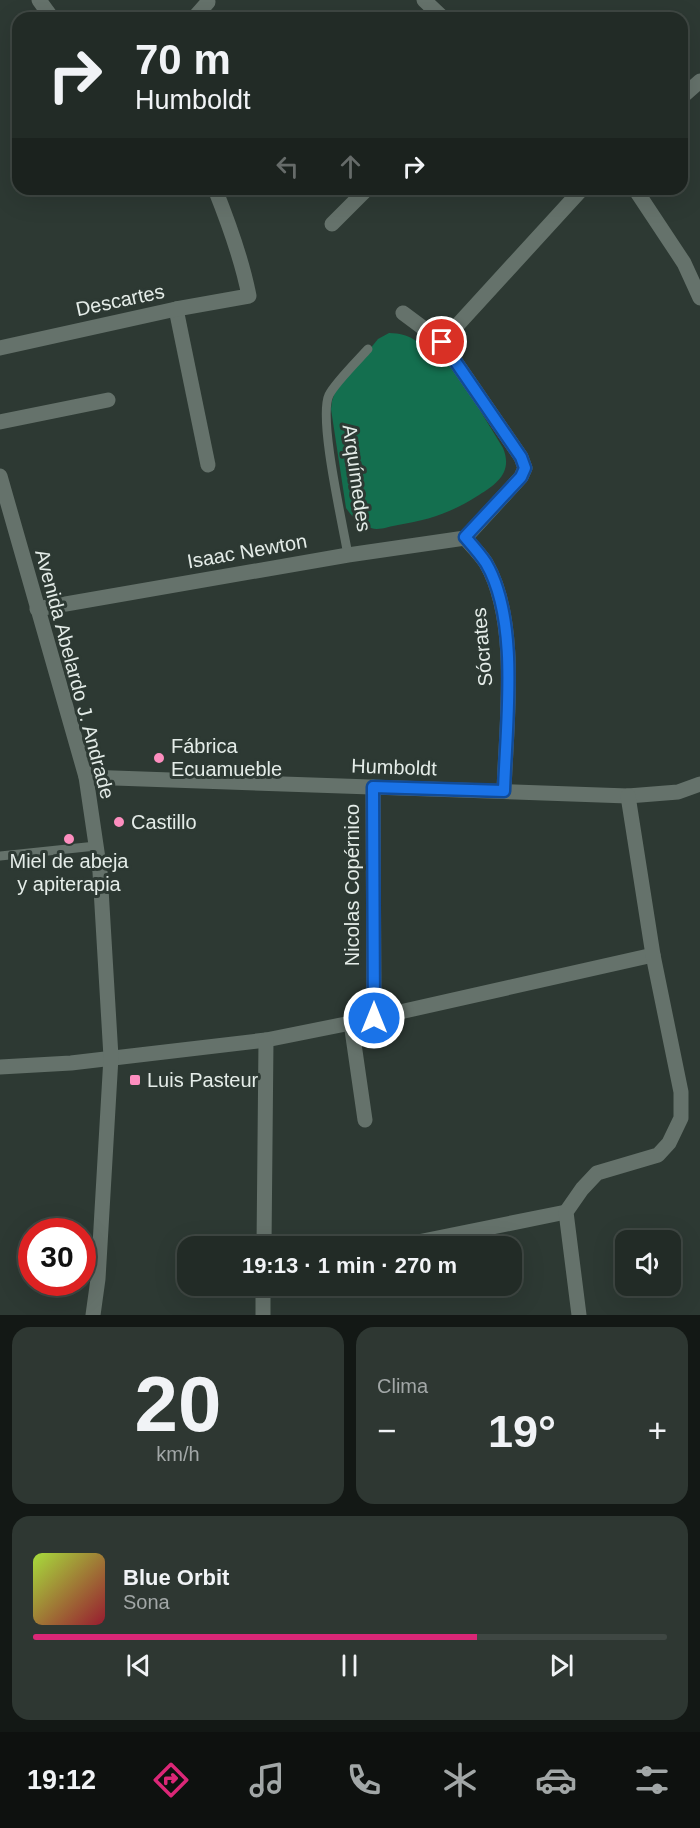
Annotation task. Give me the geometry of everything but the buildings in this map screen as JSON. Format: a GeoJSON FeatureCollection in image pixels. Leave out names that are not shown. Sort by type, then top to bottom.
{"type":"FeatureCollection","features":[{"type":"Feature","properties":{"kind":"street"},"geometry":{"type":"LineString","coordinates":[[424,0],[437,12]]}},
{"type":"Feature","properties":{"kind":"street"},"geometry":{"type":"LineString","coordinates":[[199,12],[208,2]]}},
{"type":"Feature","properties":{"kind":"street"},"geometry":{"type":"LineString","coordinates":[[688,92],[700,81]]}},
{"type":"Feature","properties":{"kind":"street","name":"Descartes"},"geometry":{"type":"LineString","coordinates":[[0,348],[176,309],[249,296],[238,252],[217,195]]}},
{"type":"Feature","properties":{"kind":"street"},"geometry":{"type":"LineString","coordinates":[[332,224],[361,195]]}},
{"type":"Feature","properties":{"kind":"street"},"geometry":{"type":"LineString","coordinates":[[442,342],[577,195]]}},
{"type":"Feature","properties":{"kind":"street"},"geometry":{"type":"LineString","coordinates":[[639,195],[684,263],[700,298]]}},
{"type":"Feature","properties":{"kind":"street"},"geometry":{"type":"LineString","coordinates":[[176,309],[208,465]]}},
{"type":"Feature","properties":{"kind":"street"},"geometry":{"type":"LineString","coordinates":[[403,313],[442,342],[521,457],[525,468],[521,477],[465,537]]}},
{"type":"Feature","properties":{"kind":"street"},"geometry":{"type":"LineString","coordinates":[[0,422],[108,400]]}},
{"type":"Feature","properties":{"kind":"street","name":"Avenida Abelardo J. Andrade"},"geometry":{"type":"LineString","coordinates":[[0,476],[4,503],[86,777],[100,872],[111,1057],[98,1279],[93,1315]]}},
{"type":"Feature","properties":{"kind":"street","name":"Isaac Newton"},"geometry":{"type":"LineString","coordinates":[[37,609],[465,537]]}},
{"type":"Feature","properties":{"kind":"street","name":"Sócrates"},"geometry":{"type":"LineString","coordinates":[[465,537],[485,562],[498,592],[506,625],[508,660],[504,791]]}},
{"type":"Feature","properties":{"kind":"street","name":"Humboldt"},"geometry":{"type":"LineString","coordinates":[[86,777],[628,796],[678,792],[700,784]]}},
{"type":"Feature","properties":{"kind":"street","name":"Nicolas Copérnico"},"geometry":{"type":"LineString","coordinates":[[373,787],[374,1018]]}},
{"type":"Feature","properties":{"kind":"street"},"geometry":{"type":"LineString","coordinates":[[579,1315],[566,1212],[597,1173],[658,1155],[669,1143],[681,1118],[681,1092],[653,955],[628,796]]}},
{"type":"Feature","properties":{"kind":"street"},"geometry":{"type":"LineString","coordinates":[[0,1067],[71,1063],[266,1040],[653,955]]}},
{"type":"Feature","properties":{"kind":"street"},"geometry":{"type":"LineString","coordinates":[[351,1023],[365,1120]]}},
{"type":"Feature","properties":{"kind":"street"},"geometry":{"type":"LineString","coordinates":[[264,1236],[266,1040]]}},
{"type":"Feature","properties":{"kind":"street"},"geometry":{"type":"LineString","coordinates":[[447,1236],[566,1212]]}},
{"type":"Feature","properties":{"kind":"street"},"geometry":{"type":"LineString","coordinates":[[263,1296],[263,1315]]}},
{"type":"Feature","properties":{"kind":"lane","name":"Arquímedes"},"geometry":{"type":"LineString","coordinates":[[348,555],[327,436],[327,411],[329,395],[368,348]]}},
{"type":"Feature","properties":{"kind":"lane"},"geometry":{"type":"LineString","coordinates":[[0,856],[96,846]]}},
{"type":"Feature","properties":{"kind":"green space"},"geometry":{"type":"Polygon","coordinates":[[[389,333],[408,336],[431,354],[441,354],[448,358],[503,448],[506,464],[505,471],[497,482],[460,506],[420,521],[374,529],[360,523],[346,508],[331,409],[335,392],[378,339],[389,333]]]}},
{"type":"Feature","properties":{"kind":"place","name":"Fábrica Ecuamueble"},"geometry":{"type":"Point","coordinates":[159,758]}},
{"type":"Feature","properties":{"kind":"place","name":"Castillo"},"geometry":{"type":"Point","coordinates":[119,822]}},
{"type":"Feature","properties":{"kind":"place","name":"Miel de abeja y apiterapia"},"geometry":{"type":"Point","coordinates":[69,839]}},
{"type":"Feature","properties":{"kind":"place","name":"Luis Pasteur"},"geometry":{"type":"Point","coordinates":[135,1080]}},
{"type":"Feature","properties":{"kind":"route"},"geometry":{"type":"LineString","coordinates":[[374,1018],[373,787],[504,791],[508,660],[506,625],[498,592],[485,562],[465,537],[521,477],[525,468],[521,457],[442,342]]}}]}
